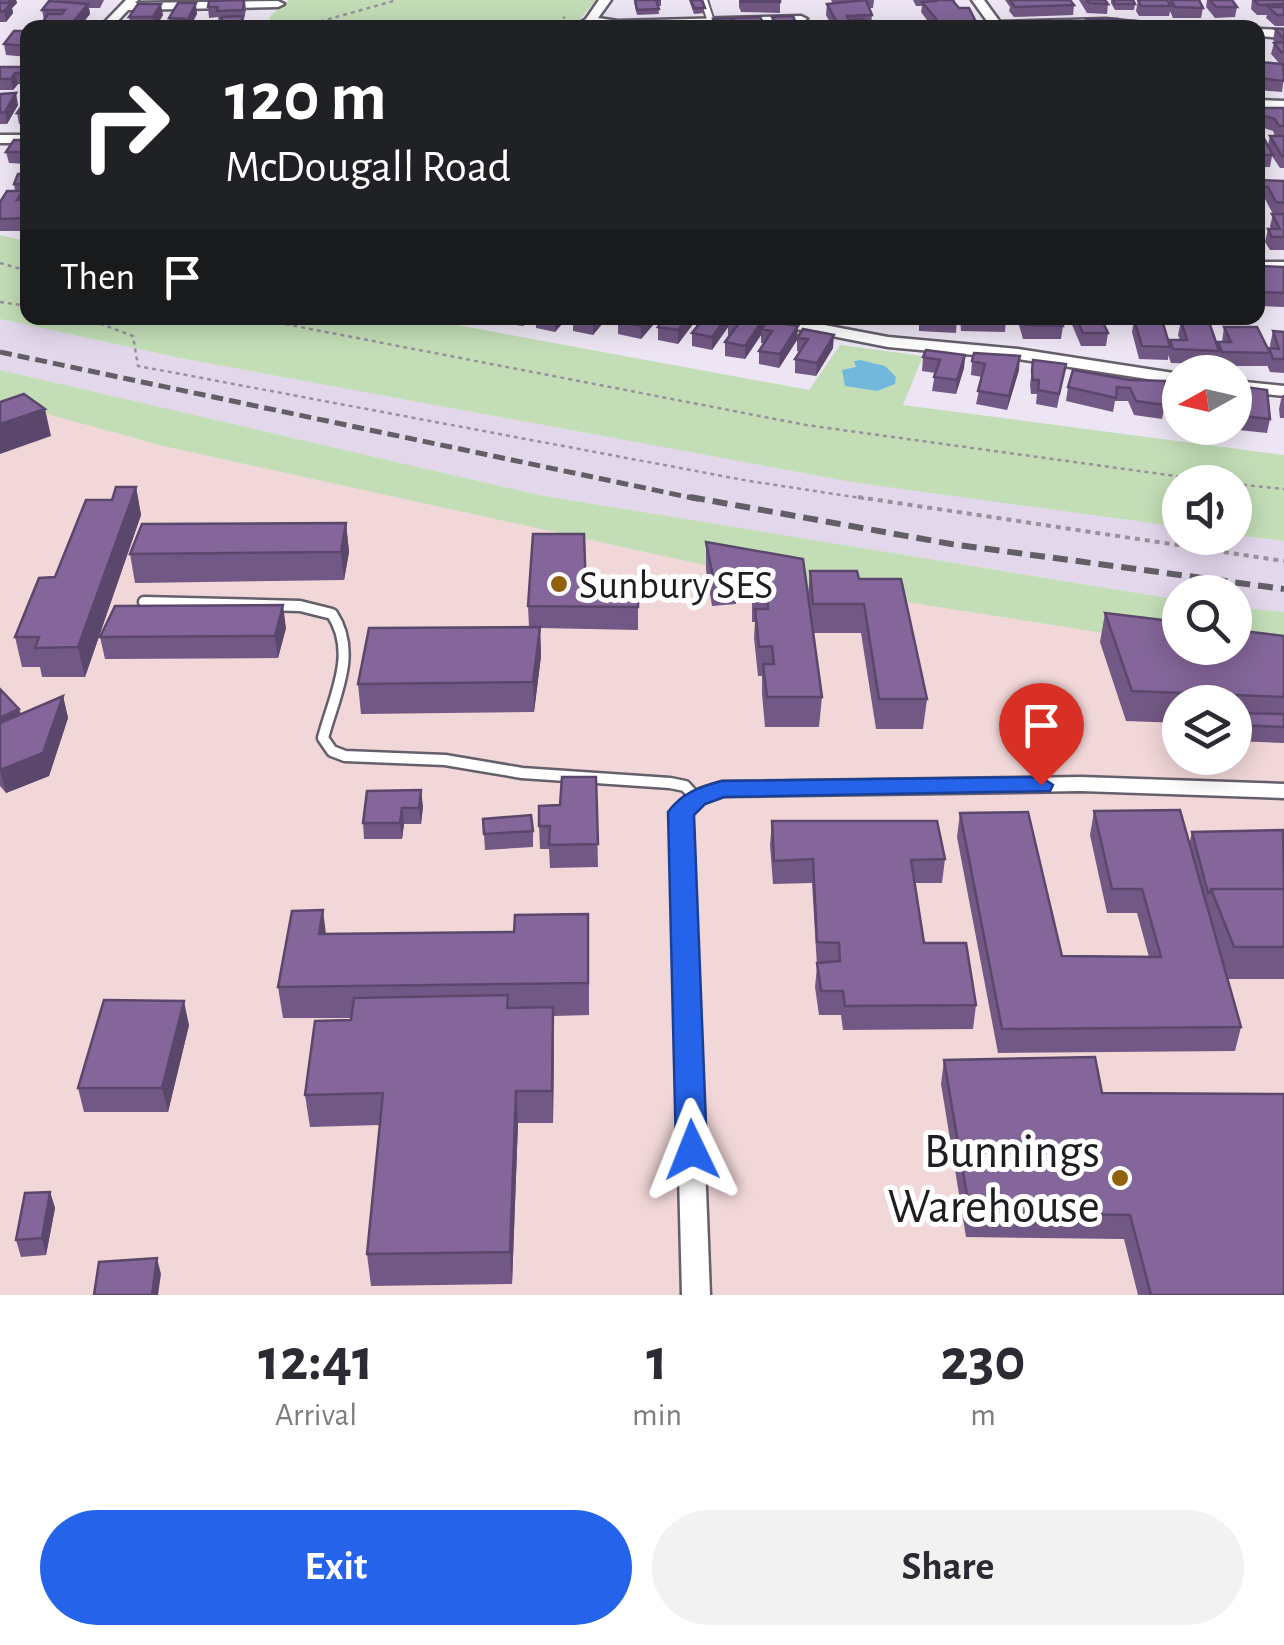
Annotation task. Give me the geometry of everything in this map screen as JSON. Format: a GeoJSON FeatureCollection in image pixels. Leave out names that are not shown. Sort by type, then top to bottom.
{"type":"FeatureCollection","features":[{"type":"Feature","properties":{"kind":"street"},"geometry":{"type":"LineString","coordinates":[[130,4],[281,2]]}},
{"type":"Feature","properties":{"kind":"street"},"geometry":{"type":"LineString","coordinates":[[267,18],[281,2]]}},
{"type":"Feature","properties":{"kind":"street"},"geometry":{"type":"LineString","coordinates":[[800,325],[864,338],[1018,354],[1162,377]]}},
{"type":"Feature","properties":{"kind":"street"},"geometry":{"type":"LineString","coordinates":[[864,338],[868,325]]}},
{"type":"Feature","properties":{"kind":"street"},"geometry":{"type":"LineString","coordinates":[[1252,388],[1284,391]]}},
{"type":"Feature","properties":{"kind":"street"},"geometry":{"type":"LineString","coordinates":[[696,1295],[681,812],[696,798],[722,789],[1021,785],[1284,792]]}},
{"type":"Feature","properties":{"kind":"lane"},"geometry":{"type":"LineString","coordinates":[[144,602],[300,606],[332,614],[342,629],[347,650],[323,738],[332,751],[345,756],[445,760],[522,773],[670,783],[684,786],[696,798]]}},
{"type":"Feature","properties":{"kind":"path"},"geometry":{"type":"LineString","coordinates":[[326,20],[397,0]]}},
{"type":"Feature","properties":{"kind":"path"},"geometry":{"type":"LineString","coordinates":[[562,20],[569,15]]}},
{"type":"Feature","properties":{"kind":"path"},"geometry":{"type":"LineString","coordinates":[[104,325],[133,336],[138,366],[749,480],[1284,561]]}},
{"type":"Feature","properties":{"kind":"path"},"geometry":{"type":"LineString","coordinates":[[290,325],[806,424],[1162,474]]}},
{"type":"Feature","properties":{"kind":"path"},"geometry":{"type":"LineString","coordinates":[[1252,486],[1284,489]]}},
{"type":"Feature","properties":{"kind":"shaded area"},"geometry":{"type":"Polygon","coordinates":[[[0,319],[180,358],[857,483],[1162,525],[1162,555],[1252,555],[1252,537],[1284,541],[1284,612],[1252,609],[1252,575],[1162,575],[1162,597],[539,495],[0,370],[0,319]]]}},
{"type":"Feature","properties":{"kind":"shaded area"},"geometry":{"type":"Polygon","coordinates":[[[0,401],[163,446],[786,583],[1162,642],[1162,665],[1252,665],[1252,656],[1284,661],[1284,1295],[0,1295],[0,401]]]}},
{"type":"Feature","properties":{"kind":"green space"},"geometry":{"type":"Polygon","coordinates":[[[289,0],[596,0],[579,20],[270,20],[289,0]]]}},
{"type":"Feature","properties":{"kind":"green space"},"geometry":{"type":"Polygon","coordinates":[[[0,235],[20,239],[20,323],[0,319],[0,235]]]}},
{"type":"Feature","properties":{"kind":"green space"},"geometry":{"type":"Polygon","coordinates":[[[28,325],[457,325],[809,390],[840,345],[923,356],[903,405],[1162,439],[1162,445],[1208,445],[1284,455],[1284,541],[1252,537],[1252,465],[1162,465],[1162,525],[857,483],[180,358],[28,325]]]}},
{"type":"Feature","properties":{"kind":"green space"},"geometry":{"type":"Polygon","coordinates":[[[0,370],[539,495],[1162,597],[1162,642],[786,583],[163,446],[0,401],[0,370]]]}},
{"type":"Feature","properties":{"kind":"green space"},"geometry":{"type":"Polygon","coordinates":[[[1252,609],[1284,612],[1284,661],[1252,653],[1252,609]]]}},
{"type":"Feature","properties":{"kind":"water"},"geometry":{"type":"Polygon","coordinates":[[[854,361],[885,366],[896,377],[895,384],[877,391],[845,386],[842,370],[856,367],[854,361]]]}},
{"type":"Feature","properties":{"kind":"building"},"geometry":{"type":"Polygon","coordinates":[[[244,0],[243,10],[217,11],[218,7],[208,7],[209,1],[244,0]]]}},
{"type":"Feature","properties":{"kind":"building"},"geometry":{"type":"Polygon","coordinates":[[[635,0],[656,0],[659,9],[637,10],[635,0]]]}},
{"type":"Feature","properties":{"kind":"building"},"geometry":{"type":"Polygon","coordinates":[[[691,0],[702,0],[705,8],[694,8],[691,0]]]}},
{"type":"Feature","properties":{"kind":"building"},"geometry":{"type":"Polygon","coordinates":[[[780,0],[780,2],[741,2],[780,0]]]}},
{"type":"Feature","properties":{"kind":"building"},"geometry":{"type":"Polygon","coordinates":[[[866,0],[872,15],[836,20],[827,4],[866,0]]]}},
{"type":"Feature","properties":{"kind":"building"},"geometry":{"type":"Polygon","coordinates":[[[952,0],[959,8],[969,8],[975,20],[937,20],[922,2],[952,0]]]}},
{"type":"Feature","properties":{"kind":"building"},"geometry":{"type":"Polygon","coordinates":[[[1010,0],[1070,0],[1074,5],[1015,7],[1010,0]]]}},
{"type":"Feature","properties":{"kind":"building"},"geometry":{"type":"Polygon","coordinates":[[[1087,0],[1105,0],[1108,4],[1089,3],[1087,0]]]}},
{"type":"Feature","properties":{"kind":"building"},"geometry":{"type":"Polygon","coordinates":[[[1113,0],[1133,0],[1135,4],[1115,4],[1113,0]]]}},
{"type":"Feature","properties":{"kind":"building"},"geometry":{"type":"Polygon","coordinates":[[[1138,0],[1167,0],[1171,6],[1141,6],[1138,0]]]}},
{"type":"Feature","properties":{"kind":"building"},"geometry":{"type":"Polygon","coordinates":[[[1171,0],[1199,0],[1203,8],[1175,7],[1171,0]]]}},
{"type":"Feature","properties":{"kind":"building"},"geometry":{"type":"Polygon","coordinates":[[[1210,0],[1232,0],[1237,7],[1216,7],[1210,0]]]}},
{"type":"Feature","properties":{"kind":"building"},"geometry":{"type":"Polygon","coordinates":[[[1254,0],[1284,0],[1284,4],[1259,5],[1254,0]]]}},
{"type":"Feature","properties":{"kind":"building"},"geometry":{"type":"Polygon","coordinates":[[[49,1],[88,4],[75,20],[44,20],[48,14],[62,14],[65,10],[42,10],[49,1]]]}},
{"type":"Feature","properties":{"kind":"building"},"geometry":{"type":"Polygon","coordinates":[[[178,3],[196,3],[188,19],[169,18],[178,3]]]}},
{"type":"Feature","properties":{"kind":"building"},"geometry":{"type":"Polygon","coordinates":[[[138,4],[161,4],[153,17],[129,17],[138,4]]]}},
{"type":"Feature","properties":{"kind":"building"},"geometry":{"type":"Polygon","coordinates":[[[1268,7],[1284,7],[1284,15],[1277,15],[1268,7]]]}},
{"type":"Feature","properties":{"kind":"building"},"geometry":{"type":"Polygon","coordinates":[[[243,16],[242,20],[221,20],[243,16]]]}},
{"type":"Feature","properties":{"kind":"building"},"geometry":{"type":"Polygon","coordinates":[[[793,16],[795,20],[773,20],[772,17],[793,16]]]}},
{"type":"Feature","properties":{"kind":"building"},"geometry":{"type":"Polygon","coordinates":[[[760,17],[762,20],[734,20],[760,17]]]}},
{"type":"Feature","properties":{"kind":"building"},"geometry":{"type":"Polygon","coordinates":[[[14,31],[20,31],[20,45],[4,44],[14,31]]]}},
{"type":"Feature","properties":{"kind":"building"},"geometry":{"type":"Polygon","coordinates":[[[1284,42],[1284,52],[1281,52],[1274,43],[1284,42]]]}},
{"type":"Feature","properties":{"kind":"building"},"geometry":{"type":"Polygon","coordinates":[[[1265,63],[1283,64],[1284,81],[1265,79],[1265,63]]]}},
{"type":"Feature","properties":{"kind":"building"},"geometry":{"type":"Polygon","coordinates":[[[0,67],[20,67],[20,73],[11,79],[0,79],[0,67]]]}},
{"type":"Feature","properties":{"kind":"building"},"geometry":{"type":"Polygon","coordinates":[[[16,93],[5,112],[0,113],[0,94],[16,93]]]}},
{"type":"Feature","properties":{"kind":"building"},"geometry":{"type":"Polygon","coordinates":[[[1265,108],[1284,108],[1284,126],[1279,126],[1275,119],[1265,116],[1265,108]]]}},
{"type":"Feature","properties":{"kind":"building"},"geometry":{"type":"Polygon","coordinates":[[[1270,136],[1284,136],[1284,156],[1282,156],[1270,136]]]}},
{"type":"Feature","properties":{"kind":"building"},"geometry":{"type":"Polygon","coordinates":[[[14,140],[20,140],[20,152],[6,152],[14,140]]]}},
{"type":"Feature","properties":{"kind":"building"},"geometry":{"type":"Polygon","coordinates":[[[1265,180],[1284,181],[1284,203],[1276,202],[1265,180]]]}},
{"type":"Feature","properties":{"kind":"building"},"geometry":{"type":"Polygon","coordinates":[[[7,191],[20,191],[20,218],[0,219],[0,202],[7,191]]]}},
{"type":"Feature","properties":{"kind":"building"},"geometry":{"type":"Polygon","coordinates":[[[1272,214],[1284,214],[1284,237],[1272,237],[1268,229],[1280,229],[1272,214]]]}},
{"type":"Feature","properties":{"kind":"building"},"geometry":{"type":"Polygon","coordinates":[[[1265,266],[1284,267],[1284,293],[1265,292],[1265,266]]]}},
{"type":"Feature","properties":{"kind":"building"},"geometry":{"type":"Polygon","coordinates":[[[660,325],[682,325],[678,330],[660,325]]]}},
{"type":"Feature","properties":{"kind":"building"},"geometry":{"type":"Polygon","coordinates":[[[698,325],[721,325],[712,337],[692,333],[698,325]]]}},
{"type":"Feature","properties":{"kind":"building"},"geometry":{"type":"Polygon","coordinates":[[[738,325],[759,325],[745,346],[725,342],[738,325]]]}},
{"type":"Feature","properties":{"kind":"building"},"geometry":{"type":"Polygon","coordinates":[[[764,325],[798,326],[780,354],[759,351],[772,331],[762,329],[764,325]]]}},
{"type":"Feature","properties":{"kind":"building"},"geometry":{"type":"Polygon","coordinates":[[[1079,325],[1104,325],[1108,333],[1083,333],[1079,325]]]}},
{"type":"Feature","properties":{"kind":"building"},"geometry":{"type":"Polygon","coordinates":[[[1136,325],[1163,325],[1170,347],[1142,346],[1136,325]]]}},
{"type":"Feature","properties":{"kind":"building"},"geometry":{"type":"Polygon","coordinates":[[[1182,325],[1210,325],[1219,351],[1173,349],[1170,340],[1187,340],[1182,325]]]}},
{"type":"Feature","properties":{"kind":"building"},"geometry":{"type":"Polygon","coordinates":[[[1224,327],[1257,327],[1270,353],[1222,352],[1218,342],[1231,342],[1224,327]]]}},
{"type":"Feature","properties":{"kind":"building"},"geometry":{"type":"Polygon","coordinates":[[[803,329],[834,335],[817,363],[795,359],[808,339],[797,338],[803,329]]]}},
{"type":"Feature","properties":{"kind":"building"},"geometry":{"type":"Polygon","coordinates":[[[1273,331],[1284,332],[1284,359],[1273,359],[1269,348],[1279,349],[1273,331]]]}},
{"type":"Feature","properties":{"kind":"building"},"geometry":{"type":"Polygon","coordinates":[[[926,350],[965,355],[957,380],[934,377],[940,360],[923,357],[926,350]]]}},
{"type":"Feature","properties":{"kind":"building"},"geometry":{"type":"Polygon","coordinates":[[[974,353],[1020,356],[1009,396],[978,391],[985,364],[972,361],[974,353]]]}},
{"type":"Feature","properties":{"kind":"building"},"geometry":{"type":"Polygon","coordinates":[[[1033,360],[1066,364],[1059,394],[1038,390],[1039,380],[1033,380],[1033,360]]]}},
{"type":"Feature","properties":{"kind":"building"},"geometry":{"type":"Polygon","coordinates":[[[1073,370],[1162,381],[1162,405],[1136,401],[1130,388],[1117,387],[1116,398],[1068,387],[1073,370]]]}},
{"type":"Feature","properties":{"kind":"building"},"geometry":{"type":"Polygon","coordinates":[[[1252,388],[1267,390],[1270,419],[1252,417],[1252,388]]]}},
{"type":"Feature","properties":{"kind":"building"},"geometry":{"type":"Polygon","coordinates":[[[24,394],[45,409],[0,424],[0,402],[24,394]]]}},
{"type":"Feature","properties":{"kind":"building"},"geometry":{"type":"Polygon","coordinates":[[[116,487],[136,487],[78,647],[35,648],[39,637],[15,637],[39,578],[55,577],[86,500],[112,500],[116,487]]]}},
{"type":"Feature","properties":{"kind":"building"},"geometry":{"type":"Polygon","coordinates":[[[346,523],[341,552],[130,554],[142,524],[346,523]]]}},
{"type":"Feature","properties":{"kind":"building"},"geometry":{"type":"Polygon","coordinates":[[[533,534],[584,534],[586,592],[638,591],[638,607],[528,606],[533,534]]]}},
{"type":"Feature","properties":{"kind":"building"},"geometry":{"type":"Polygon","coordinates":[[[706,542],[803,559],[822,697],[767,697],[763,664],[774,664],[772,646],[759,647],[755,609],[768,609],[767,592],[753,593],[753,569],[736,569],[737,575],[713,577],[706,542]]]}},
{"type":"Feature","properties":{"kind":"building"},"geometry":{"type":"Polygon","coordinates":[[[810,571],[857,571],[859,579],[901,579],[927,699],[879,699],[864,604],[813,604],[810,571]]]}},
{"type":"Feature","properties":{"kind":"building"},"geometry":{"type":"Polygon","coordinates":[[[283,605],[275,636],[100,637],[115,606],[283,605]]]}},
{"type":"Feature","properties":{"kind":"building"},"geometry":{"type":"Polygon","coordinates":[[[1105,613],[1162,620],[1162,665],[1252,665],[1252,632],[1284,636],[1284,697],[1252,696],[1252,685],[1162,685],[1162,692],[1132,691],[1105,613]]]}},
{"type":"Feature","properties":{"kind":"building"},"geometry":{"type":"Polygon","coordinates":[[[540,627],[533,682],[358,684],[369,628],[540,627]]]}},
{"type":"Feature","properties":{"kind":"building"},"geometry":{"type":"Polygon","coordinates":[[[0,689],[19,709],[0,718],[0,689]]]}},
{"type":"Feature","properties":{"kind":"building"},"geometry":{"type":"Polygon","coordinates":[[[63,696],[43,753],[0,770],[0,723],[63,696]]]}},
{"type":"Feature","properties":{"kind":"building"},"geometry":{"type":"Polygon","coordinates":[[[1252,713],[1284,714],[1284,727],[1252,726],[1252,713]]]}},
{"type":"Feature","properties":{"kind":"building"},"geometry":{"type":"Polygon","coordinates":[[[562,777],[596,777],[598,844],[549,845],[550,826],[539,826],[539,806],[560,805],[562,777]]]}},
{"type":"Feature","properties":{"kind":"building"},"geometry":{"type":"Polygon","coordinates":[[[421,790],[419,808],[402,808],[400,823],[363,823],[367,791],[421,790]]]}},
{"type":"Feature","properties":{"kind":"building"},"geometry":{"type":"Polygon","coordinates":[[[1180,810],[1241,1027],[1002,1029],[960,813],[1028,812],[1062,956],[1161,957],[1142,889],[1112,889],[1094,811],[1180,810]]]}},
{"type":"Feature","properties":{"kind":"building"},"geometry":{"type":"Polygon","coordinates":[[[531,815],[533,831],[484,834],[483,819],[531,815]]]}},
{"type":"Feature","properties":{"kind":"building"},"geometry":{"type":"Polygon","coordinates":[[[772,821],[937,821],[945,859],[911,860],[924,943],[966,943],[976,1005],[845,1006],[843,991],[821,991],[817,963],[840,961],[839,943],[817,942],[813,859],[774,861],[772,821]]]}},
{"type":"Feature","properties":{"kind":"building"},"geometry":{"type":"Polygon","coordinates":[[[1283,830],[1284,889],[1211,889],[1208,893],[1192,832],[1283,830]]]}},
{"type":"Feature","properties":{"kind":"building"},"geometry":{"type":"Polygon","coordinates":[[[1211,889],[1284,889],[1284,947],[1234,947],[1211,889]]]}},
{"type":"Feature","properties":{"kind":"building"},"geometry":{"type":"Polygon","coordinates":[[[323,910],[319,934],[514,932],[515,915],[588,914],[588,983],[278,987],[292,911],[323,910]]]}},
{"type":"Feature","properties":{"kind":"building"},"geometry":{"type":"Polygon","coordinates":[[[508,995],[507,1008],[553,1007],[552,1091],[516,1091],[510,1252],[367,1254],[383,1093],[305,1095],[315,1021],[351,1020],[354,998],[508,995]]]}},
{"type":"Feature","properties":{"kind":"building"},"geometry":{"type":"Polygon","coordinates":[[[104,1000],[184,1001],[162,1088],[78,1088],[104,1000]]]}},
{"type":"Feature","properties":{"kind":"building","name":"Bunnings Warehouse"},"geometry":{"type":"Polygon","coordinates":[[[1095,1057],[1102,1093],[1284,1094],[1284,1295],[1151,1295],[1130,1215],[970,1213],[944,1060],[1095,1057]]]}},
{"type":"Feature","properties":{"kind":"building"},"geometry":{"type":"Polygon","coordinates":[[[50,1192],[42,1238],[16,1240],[25,1193],[50,1192]]]}},
{"type":"Feature","properties":{"kind":"building"},"geometry":{"type":"Polygon","coordinates":[[[157,1258],[152,1295],[94,1295],[99,1262],[157,1258]]]}},
{"type":"Feature","properties":{"kind":"railway"},"geometry":{"type":"LineString","coordinates":[[0,352],[702,500]]}},
{"type":"Feature","properties":{"kind":"railway"},"geometry":{"type":"LineString","coordinates":[[690,497],[951,544],[1284,589]]}},
{"type":"Feature","properties":{"kind":"place","name":"Sunbury SES"},"geometry":{"type":"Point","coordinates":[559,584]}},
{"type":"Feature","properties":{"kind":"place","name":"Bunnings Warehouse"},"geometry":{"type":"Point","coordinates":[1120,1178]}},
{"type":"Feature","properties":{"kind":"route"},"geometry":{"type":"LineString","coordinates":[[692,1150],[681,812],[696,798],[722,789],[1041,785]]}}]}
